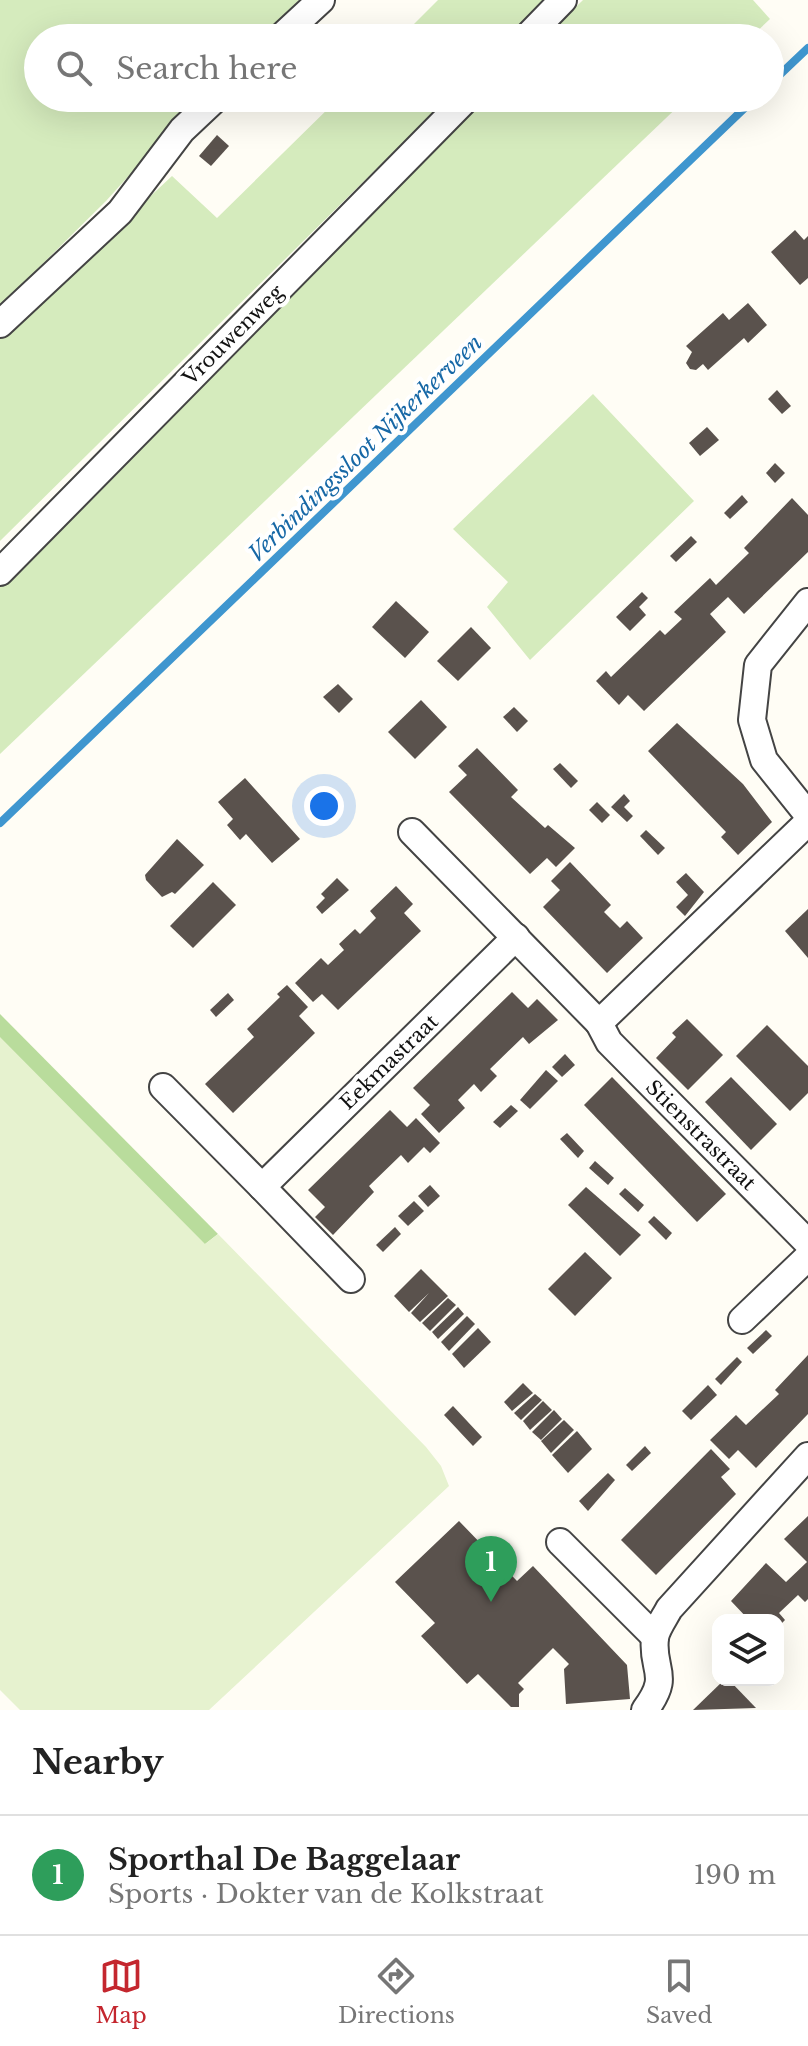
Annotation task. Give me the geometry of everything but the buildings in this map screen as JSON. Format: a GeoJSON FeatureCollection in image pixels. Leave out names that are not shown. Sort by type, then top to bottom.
{"type":"FeatureCollection","features":[{"type":"Feature","properties":{"kind":"street"},"geometry":{"type":"LineString","coordinates":[[295,24],[321,0]]}},
{"type":"Feature","properties":{"kind":"street"},"geometry":{"type":"LineString","coordinates":[[540,24],[563,0]]}},
{"type":"Feature","properties":{"kind":"street"},"geometry":{"type":"LineString","coordinates":[[0,324],[120,212],[182,130],[201,112]]}},
{"type":"Feature","properties":{"kind":"street","name":"Vrouwenweg"},"geometry":{"type":"LineString","coordinates":[[0,572],[453,112]]}},
{"type":"Feature","properties":{"kind":"street"},"geometry":{"type":"LineString","coordinates":[[808,602],[758,665],[752,720],[764,760],[808,815]]}},
{"type":"Feature","properties":{"kind":"street"},"geometry":{"type":"LineString","coordinates":[[599,1023],[808,822]]}},
{"type":"Feature","properties":{"kind":"street","name":"Stienstrastraat"},"geometry":{"type":"LineString","coordinates":[[412,832],[599,1023],[609,1042],[808,1243]]}},
{"type":"Feature","properties":{"kind":"street","name":"Eekmastraat"},"geometry":{"type":"LineString","coordinates":[[262,1187],[516,937]]}},
{"type":"Feature","properties":{"kind":"street"},"geometry":{"type":"LineString","coordinates":[[163,1087],[351,1279]]}},
{"type":"Feature","properties":{"kind":"street"},"geometry":{"type":"LineString","coordinates":[[742,1320],[808,1257]]}},
{"type":"Feature","properties":{"kind":"street"},"geometry":{"type":"LineString","coordinates":[[645,1710],[655,1697],[661,1677],[655,1637],[669,1609],[808,1456]]}},
{"type":"Feature","properties":{"kind":"street"},"geometry":{"type":"LineString","coordinates":[[560,1542],[655,1637]]}},
{"type":"Feature","properties":{"kind":"green space"},"geometry":{"type":"Polygon","coordinates":[[[0,0],[299,0],[274,24],[24,24],[24,112],[186,112],[106,201],[0,306],[0,0]]]}},
{"type":"Feature","properties":{"kind":"green space"},"geometry":{"type":"Polygon","coordinates":[[[438,0],[547,0],[523,24],[414,24],[438,0]]]}},
{"type":"Feature","properties":{"kind":"green space"},"geometry":{"type":"Polygon","coordinates":[[[583,0],[753,0],[770,19],[765,24],[558,24],[583,0]]]}},
{"type":"Feature","properties":{"kind":"green space"},"geometry":{"type":"Polygon","coordinates":[[[325,112],[434,112],[0,541],[0,337],[172,176],[217,218],[325,112]]]}},
{"type":"Feature","properties":{"kind":"green space"},"geometry":{"type":"Polygon","coordinates":[[[469,112],[672,112],[0,754],[0,574],[469,112]]]}},
{"type":"Feature","properties":{"kind":"green space"},"geometry":{"type":"Polygon","coordinates":[[[593,394],[694,501],[530,660],[487,607],[508,582],[453,529],[593,394]]]}},
{"type":"Feature","properties":{"kind":"green space"},"geometry":{"type":"Polygon","coordinates":[[[0,1014],[218,1234],[200,1248],[0,1048],[0,1014]]]}},
{"type":"Feature","properties":{"kind":"green space"},"geometry":{"type":"Polygon","coordinates":[[[0,1037],[205,1244],[218,1234],[426,1447],[441,1466],[449,1486],[209,1710],[20,1710],[0,1690],[0,1037]]]}},
{"type":"Feature","properties":{"kind":"waterway","name":"Verbindingssloot Nijkerkerveen"},"geometry":{"type":"LineString","coordinates":[[784,71],[808,48]]}},
{"type":"Feature","properties":{"kind":"waterway","name":"Verbindingssloot Nijkerkerveen"},"geometry":{"type":"LineString","coordinates":[[0,823],[740,112]]}},
{"type":"Feature","properties":{"kind":"place","name":"Sporthal De Baggelaar"},"geometry":{"type":"Point","coordinates":[491,1602]}}]}
